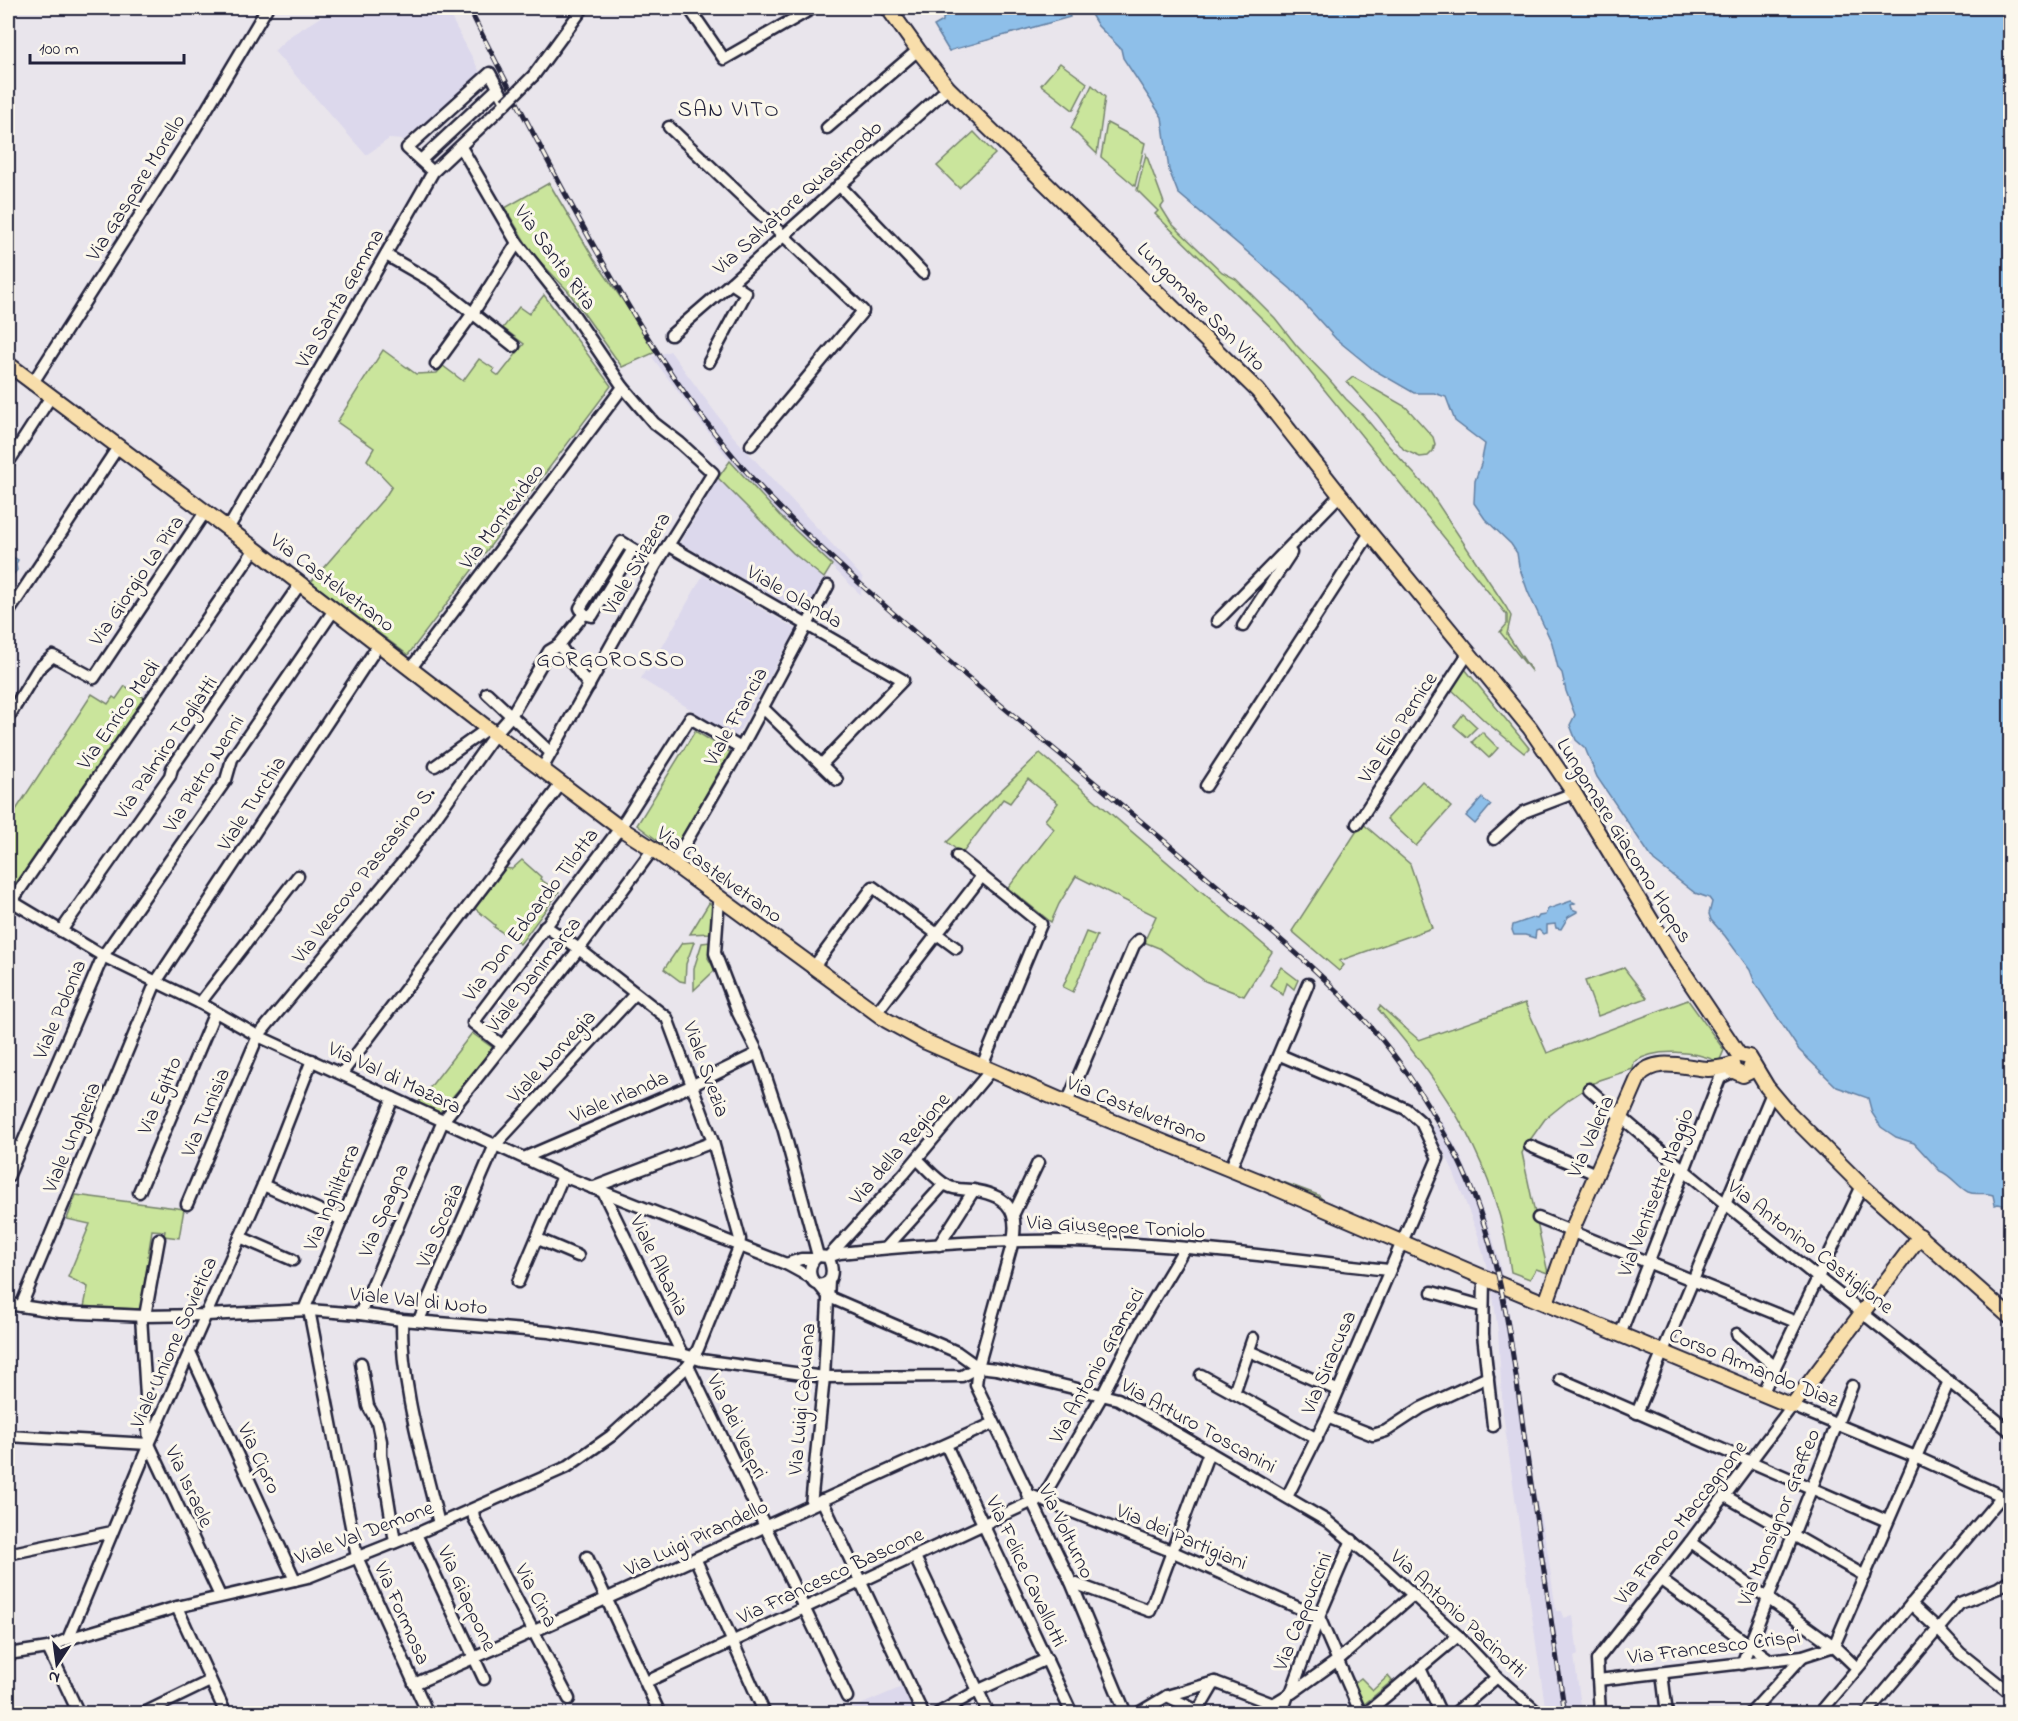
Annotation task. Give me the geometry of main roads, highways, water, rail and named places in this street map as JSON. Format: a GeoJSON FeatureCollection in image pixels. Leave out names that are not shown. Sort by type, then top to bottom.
{"type":"FeatureCollection","features":[{"type":"Feature","properties":{"kind":"main road","name":"Lungomare San Vito"},"geometry":{"type":"LineString","coordinates":[[888,8],[948,88],[1251,384],[1469,652]]}},
{"type":"Feature","properties":{"kind":"main road","name":"Via Castelvetrano"},"geometry":{"type":"LineString","coordinates":[[8,364],[50,398],[255,549],[561,784],[876,1013],[926,1042],[1066,1103],[1402,1241],[1487,1279]]}},
{"type":"Feature","properties":{"kind":"main road","name":"Lungomare Giacomo Hopps"},"geometry":{"type":"LineString","coordinates":[[1469,652],[1530,728],[1575,793],[1737,1067],[1770,1090]]}},
{"type":"Feature","properties":{"kind":"main road","name":"Lungomare Giacomo Hopps"},"geometry":{"type":"LineString","coordinates":[[1737,1067],[1746,1055],[1788,1112],[1862,1186],[2010,1317]]}},
{"type":"Feature","properties":{"kind":"main road","name":"Via Valeria"},"geometry":{"type":"LineString","coordinates":[[1546,1303],[1571,1232],[1639,1076],[1648,1067],[1670,1065],[1709,1069],[1737,1067]]}},
{"type":"Feature","properties":{"kind":"main road","name":"Corso Armando Diaz"},"geometry":{"type":"LineString","coordinates":[[1487,1279],[1792,1406],[1920,1236]]}},
{"type":"Feature","properties":{"kind":"water"},"geometry":{"type":"Polygon","coordinates":[[[962,8],[1067,8],[1070,17],[949,51],[934,26],[943,21],[943,18],[962,8]]]}},
{"type":"Feature","properties":{"kind":"water"},"geometry":{"type":"Polygon","coordinates":[[[1087,8],[2010,8],[2010,1223],[2008,1206],[1995,1205],[1993,1195],[1964,1190],[1948,1175],[1940,1171],[1914,1143],[1896,1137],[1881,1127],[1872,1113],[1868,1098],[1837,1087],[1799,1050],[1755,983],[1750,970],[1711,920],[1709,914],[1712,902],[1709,898],[1695,893],[1654,861],[1597,777],[1585,748],[1576,740],[1570,725],[1575,715],[1562,673],[1558,668],[1552,643],[1528,592],[1517,553],[1485,519],[1474,503],[1475,481],[1485,444],[1455,421],[1446,397],[1434,393],[1414,393],[1374,370],[1336,339],[1291,289],[1178,193],[1169,170],[1162,117],[1123,58],[1121,49],[1098,26],[1087,8]]]}},
{"type":"Feature","properties":{"kind":"water"},"geometry":{"type":"Polygon","coordinates":[[[8,554],[18,560],[17,570],[12,576],[8,576],[8,554]]]}},
{"type":"Feature","properties":{"kind":"water"},"geometry":{"type":"Polygon","coordinates":[[[1482,798],[1491,805],[1475,824],[1466,816],[1482,798]]]}},
{"type":"Feature","properties":{"kind":"water"},"geometry":{"type":"Polygon","coordinates":[[[1571,901],[1575,903],[1571,905],[1572,909],[1577,912],[1568,917],[1561,929],[1556,928],[1555,924],[1547,925],[1547,933],[1536,931],[1535,938],[1514,935],[1513,925],[1533,918],[1537,919],[1545,915],[1548,909],[1571,901]]]}},
{"type":"Feature","properties":{"kind":"railway"},"geometry":{"type":"LineString","coordinates":[[469,8],[576,215],[630,309],[690,400],[757,484],[795,523],[890,611],[1139,819],[1337,991],[1382,1040],[1422,1096],[1456,1155],[1471,1189],[1494,1260],[1515,1368],[1565,1714]]}},
{"type":"Feature","properties":{"kind":"district","name":"SAN VITO"},"geometry":{"type":"Point","coordinates":[729,108]}},
{"type":"Feature","properties":{"kind":"district","name":"GORGOROSSO"},"geometry":{"type":"Point","coordinates":[611,658]}}]}
